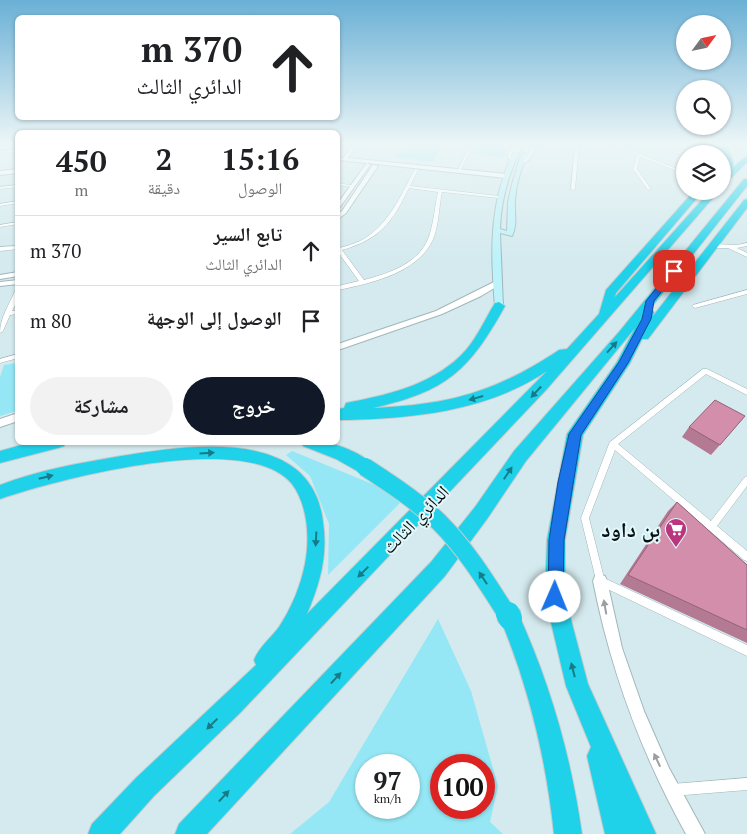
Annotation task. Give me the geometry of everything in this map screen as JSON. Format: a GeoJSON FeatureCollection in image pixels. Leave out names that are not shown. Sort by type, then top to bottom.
{"type":"FeatureCollection","features":[{"type":"Feature","properties":{"kind":"highway"},"geometry":{"type":"LineString","coordinates":[[190,833],[438,569],[481,513],[520,456],[650,301],[745,184]]}},
{"type":"Feature","properties":{"kind":"highway"},"geometry":{"type":"LineString","coordinates":[[604,316],[610,292],[691,200]]}},
{"type":"Feature","properties":{"kind":"highway","name":"الدائري الثالث"},"geometry":{"type":"LineString","coordinates":[[102,834],[409,526],[604,316],[707,200]]}},
{"type":"Feature","properties":{"kind":"highway"},"geometry":{"type":"LineString","coordinates":[[642,834],[577,686],[555,597],[556,540],[565,482],[575,434],[626,358],[659,319],[747,202]]}},
{"type":"Feature","properties":{"kind":"highway"},"geometry":{"type":"LineString","coordinates":[[675,217],[703,204]]}},
{"type":"Feature","properties":{"kind":"highway"},"geometry":{"type":"LineString","coordinates":[[626,358],[646,319],[650,301]]}},
{"type":"Feature","properties":{"kind":"highway"},"geometry":{"type":"LineString","coordinates":[[340,409],[380,402],[412,392],[437,379],[458,365],[472,350],[498,306]]}},
{"type":"Feature","properties":{"kind":"highway"},"geometry":{"type":"LineString","coordinates":[[340,414],[387,414],[440,408],[496,392],[528,377],[580,342]]}},
{"type":"Feature","properties":{"kind":"highway"},"geometry":{"type":"LineString","coordinates":[[0,448],[15,443]]}},
{"type":"Feature","properties":{"kind":"highway"},"geometry":{"type":"LineString","coordinates":[[0,457],[46,445]]}},
{"type":"Feature","properties":{"kind":"highway"},"geometry":{"type":"LineString","coordinates":[[317,445],[342,454],[365,467],[439,522],[468,556],[510,618],[526,653],[544,704],[557,764],[568,834]]}},
{"type":"Feature","properties":{"kind":"highway"},"geometry":{"type":"LineString","coordinates":[[0,492],[22,483],[66,472],[168,454],[217,452],[252,455],[279,464],[297,478],[312,499],[317,520],[315,564],[292,624],[232,705]]}},
{"type":"Feature","properties":{"kind":"highway"},"geometry":{"type":"LineString","coordinates":[[589,716],[619,834]]}},
{"type":"Feature","properties":{"kind":"main road"},"geometry":{"type":"LineString","coordinates":[[498,306],[494,252],[499,197],[503,184]]}},
{"type":"Feature","properties":{"kind":"main road"},"geometry":{"type":"LineString","coordinates":[[496,230],[509,234],[512,229],[512,200],[516,184]]}},
{"type":"Feature","properties":{"kind":"street"},"geometry":{"type":"LineString","coordinates":[[340,184],[352,186],[340,201]]}},
{"type":"Feature","properties":{"kind":"street"},"geometry":{"type":"LineString","coordinates":[[340,216],[363,184]]}},
{"type":"Feature","properties":{"kind":"street"},"geometry":{"type":"LineString","coordinates":[[340,250],[372,238],[389,221],[409,184]]}},
{"type":"Feature","properties":{"kind":"street"},"geometry":{"type":"LineString","coordinates":[[573,184],[573,189]]}},
{"type":"Feature","properties":{"kind":"street"},"geometry":{"type":"LineString","coordinates":[[645,184],[649,189]]}},
{"type":"Feature","properties":{"kind":"street"},"geometry":{"type":"LineString","coordinates":[[0,188],[15,186]]}},
{"type":"Feature","properties":{"kind":"street"},"geometry":{"type":"LineString","coordinates":[[408,187],[499,197]]}},
{"type":"Feature","properties":{"kind":"street"},"geometry":{"type":"LineString","coordinates":[[340,287],[393,272],[408,266],[418,258],[432,237],[440,191]]}},
{"type":"Feature","properties":{"kind":"street"},"geometry":{"type":"LineString","coordinates":[[0,205],[15,202]]}},
{"type":"Feature","properties":{"kind":"street"},"geometry":{"type":"LineString","coordinates":[[0,226],[15,224]]}},
{"type":"Feature","properties":{"kind":"street"},"geometry":{"type":"LineString","coordinates":[[714,246],[737,247],[747,244]]}},
{"type":"Feature","properties":{"kind":"street"},"geometry":{"type":"LineString","coordinates":[[728,246],[747,253]]}},
{"type":"Feature","properties":{"kind":"street"},"geometry":{"type":"LineString","coordinates":[[0,249],[15,247]]}},
{"type":"Feature","properties":{"kind":"street"},"geometry":{"type":"LineString","coordinates":[[737,247],[747,253]]}},
{"type":"Feature","properties":{"kind":"street"},"geometry":{"type":"LineString","coordinates":[[340,253],[362,281]]}},
{"type":"Feature","properties":{"kind":"street"},"geometry":{"type":"LineString","coordinates":[[0,277],[15,274]]}},
{"type":"Feature","properties":{"kind":"street"},"geometry":{"type":"LineString","coordinates":[[0,284],[15,282]]}},
{"type":"Feature","properties":{"kind":"street"},"geometry":{"type":"LineString","coordinates":[[340,346],[442,312],[473,298],[497,284]]}},
{"type":"Feature","properties":{"kind":"street"},"geometry":{"type":"LineString","coordinates":[[695,306],[747,292]]}},
{"type":"Feature","properties":{"kind":"street"},"geometry":{"type":"LineString","coordinates":[[0,331],[15,297]]}},
{"type":"Feature","properties":{"kind":"street"},"geometry":{"type":"LineString","coordinates":[[7,314],[15,313]]}},
{"type":"Feature","properties":{"kind":"street"},"geometry":{"type":"LineString","coordinates":[[0,361],[15,357]]}},
{"type":"Feature","properties":{"kind":"street"},"geometry":{"type":"LineString","coordinates":[[696,834],[672,790],[632,705],[608,629],[600,581],[585,518],[613,444],[705,372],[747,392]]}},
{"type":"Feature","properties":{"kind":"street"},"geometry":{"type":"LineString","coordinates":[[0,423],[15,419]]}},
{"type":"Feature","properties":{"kind":"street"},"geometry":{"type":"LineString","coordinates":[[613,444],[747,557]]}},
{"type":"Feature","properties":{"kind":"street"},"geometry":{"type":"LineString","coordinates":[[712,526],[747,480]]}},
{"type":"Feature","properties":{"kind":"street"},"geometry":{"type":"LineString","coordinates":[[600,581],[747,651]]}},
{"type":"Feature","properties":{"kind":"street"},"geometry":{"type":"LineString","coordinates":[[672,790],[747,784]]}},
{"type":"Feature","properties":{"kind":"shaded area"},"geometry":{"type":"Polygon","coordinates":[[[15,363],[15,412],[0,416],[0,377],[4,365],[15,363]]]}},
{"type":"Feature","properties":{"kind":"shaded area"},"geometry":{"type":"Polygon","coordinates":[[[292,451],[387,490],[400,503],[328,575],[329,524],[310,476],[286,455],[292,451]]]}},
{"type":"Feature","properties":{"kind":"shaded area"},"geometry":{"type":"Polygon","coordinates":[[[438,619],[471,691],[489,754],[430,754],[430,819],[491,819],[490,822],[503,834],[290,834],[329,802],[355,758],[355,819],[420,819],[420,754],[358,754],[438,619]]]}},
{"type":"Feature","properties":{"kind":"shaded area"},"geometry":{"type":"Polygon","coordinates":[[[495,775],[498,786],[495,800],[495,775]]]}},
{"type":"Feature","properties":{"kind":"building"},"geometry":{"type":"Polygon","coordinates":[[[715,400],[745,416],[720,445],[689,427],[715,400]]]}},
{"type":"Feature","properties":{"kind":"building","name":"بن داود"},"geometry":{"type":"Polygon","coordinates":[[[677,502],[747,565],[747,630],[628,575],[677,502]]]}},
{"type":"Feature","properties":{"kind":"place","name":"بن داود"},"geometry":{"type":"Point","coordinates":[676,548]}},
{"type":"Feature","properties":{"kind":"route"},"geometry":{"type":"LineString","coordinates":[[555,597],[556,540],[575,434],[623,363],[646,319],[650,301],[674,271]]}}]}
